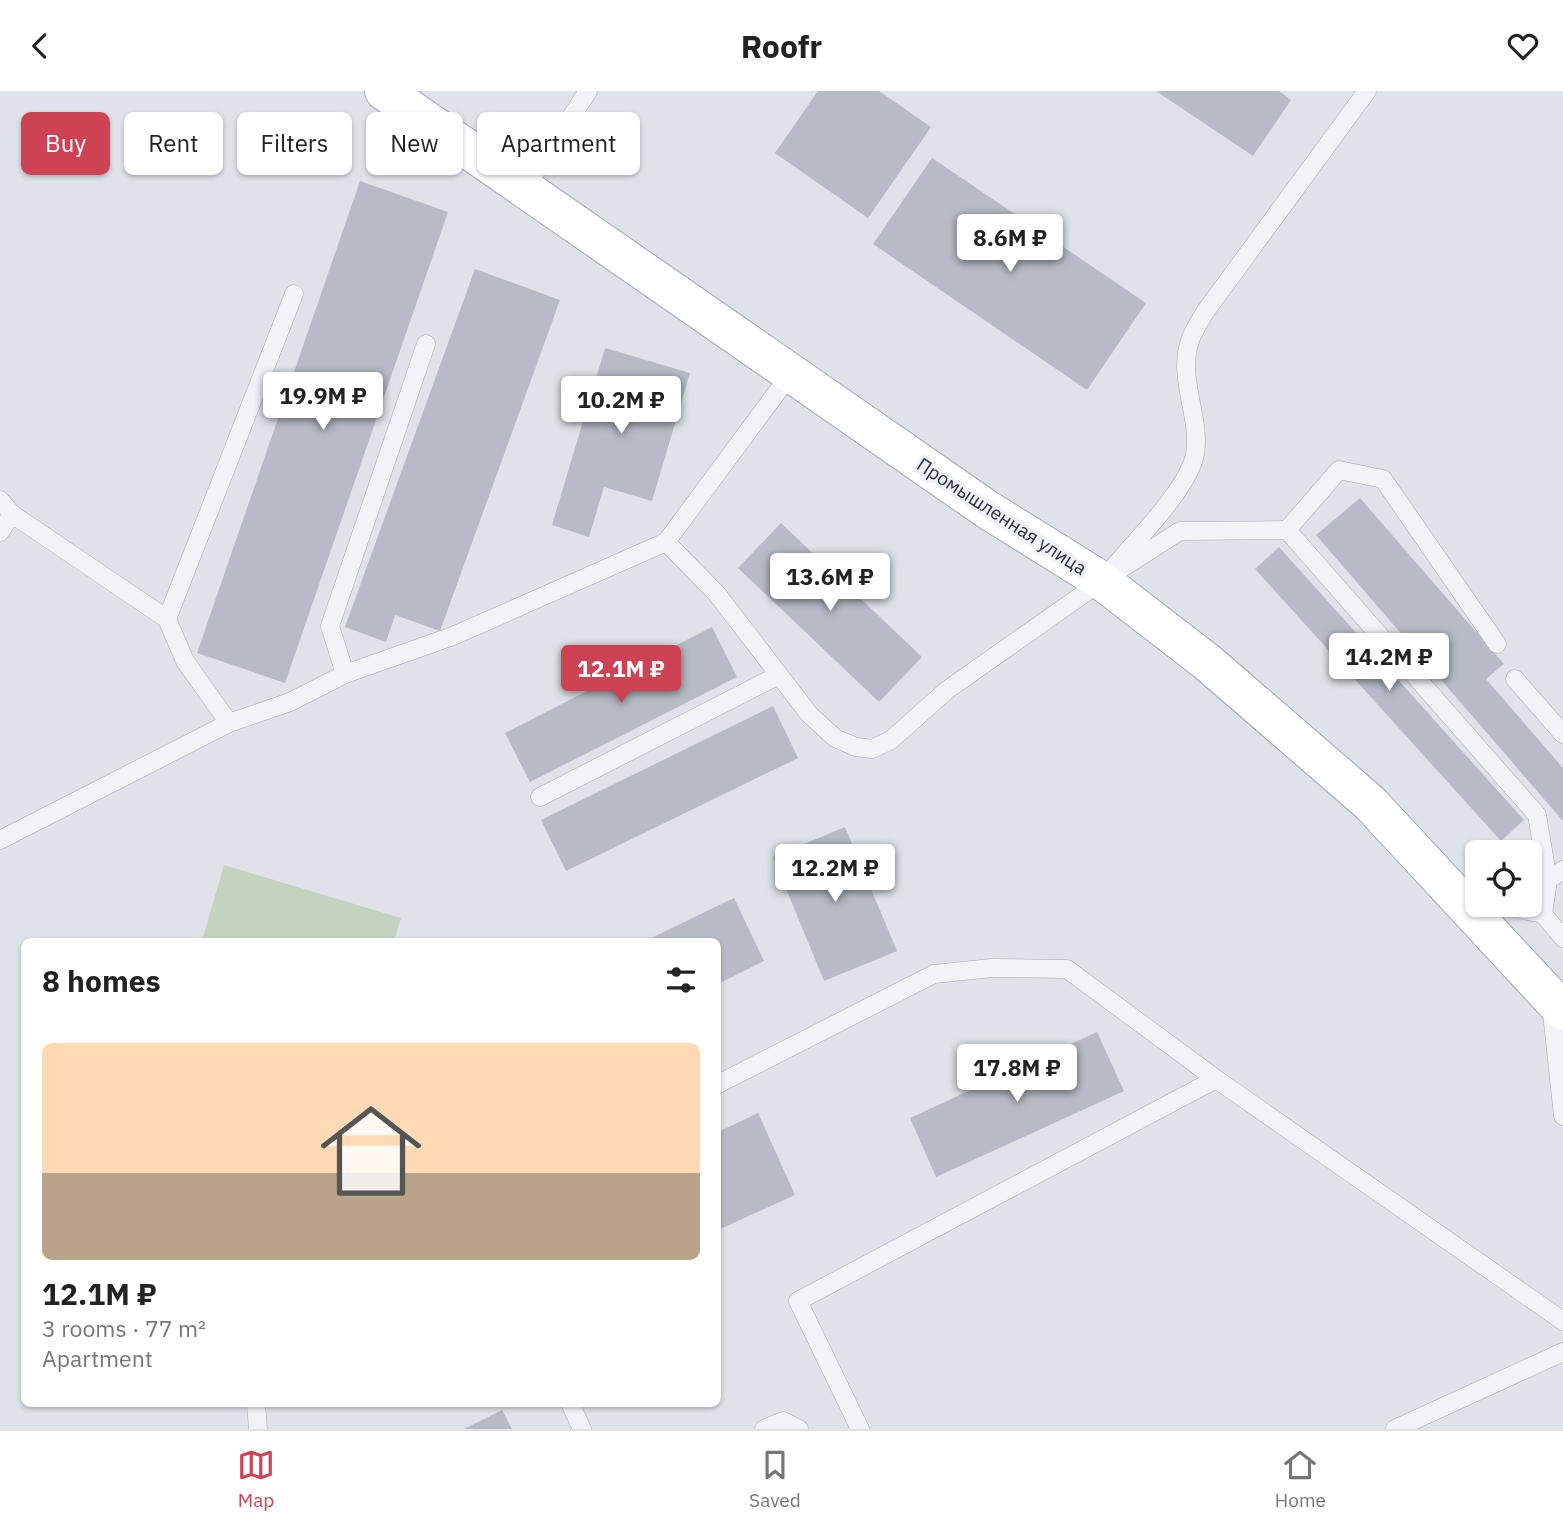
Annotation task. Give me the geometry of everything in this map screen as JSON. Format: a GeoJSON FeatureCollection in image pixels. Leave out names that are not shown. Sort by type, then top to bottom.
{"type":"FeatureCollection","features":[{"type":"Feature","properties":{"kind":"main road","name":"Промышленная улица"},"geometry":{"type":"LineString","coordinates":[[384,91],[988,510],[1102,581],[1207,662],[1370,803],[1465,896]]}},
{"type":"Feature","properties":{"kind":"main road","name":"Промышленная улица"},"geometry":{"type":"LineString","coordinates":[[1483,917],[1557,1004]]}},
{"type":"Feature","properties":{"kind":"lane"},"geometry":{"type":"LineString","coordinates":[[525,188],[588,91]]}},
{"type":"Feature","properties":{"kind":"lane"},"geometry":{"type":"LineString","coordinates":[[1102,581],[1185,480],[1195,454],[1195,416],[1186,373],[1189,342],[1205,312],[1367,91]]}},
{"type":"Feature","properties":{"kind":"lane"},"geometry":{"type":"LineString","coordinates":[[167,618],[294,294]]}},
{"type":"Feature","properties":{"kind":"lane"},"geometry":{"type":"LineString","coordinates":[[345,674],[330,626],[426,344]]}},
{"type":"Feature","properties":{"kind":"lane"},"geometry":{"type":"LineString","coordinates":[[0,839],[229,723],[290,702],[345,674],[453,636],[666,542],[792,372]]}},
{"type":"Feature","properties":{"kind":"lane"},"geometry":{"type":"LineString","coordinates":[[666,542],[717,594],[809,715],[835,738],[856,747],[872,748],[891,740],[947,690],[1102,581],[1181,531],[1287,530],[1339,470],[1383,479],[1497,644]]}},
{"type":"Feature","properties":{"kind":"lane"},"geometry":{"type":"LineString","coordinates":[[0,532],[6,507],[167,618],[185,661],[229,723]]}},
{"type":"Feature","properties":{"kind":"lane"},"geometry":{"type":"LineString","coordinates":[[1287,530],[1537,815],[1555,875],[1543,914],[1563,938]]}},
{"type":"Feature","properties":{"kind":"lane"},"geometry":{"type":"LineString","coordinates":[[540,797],[779,675]]}},
{"type":"Feature","properties":{"kind":"lane"},"geometry":{"type":"LineString","coordinates":[[1515,679],[1563,734]]}},
{"type":"Feature","properties":{"kind":"lane"},"geometry":{"type":"LineString","coordinates":[[721,1082],[934,974],[992,968],[1067,969],[1216,1079],[1563,1321]]}},
{"type":"Feature","properties":{"kind":"lane"},"geometry":{"type":"LineString","coordinates":[[1557,1004],[1563,1116]]}},
{"type":"Feature","properties":{"kind":"lane"},"geometry":{"type":"LineString","coordinates":[[858,1428],[798,1301],[1216,1079]]}},
{"type":"Feature","properties":{"kind":"lane"},"geometry":{"type":"LineString","coordinates":[[1395,1429],[1563,1352]]}},
{"type":"Feature","properties":{"kind":"lane"},"geometry":{"type":"LineString","coordinates":[[256,1407],[258,1429]]}},
{"type":"Feature","properties":{"kind":"lane"},"geometry":{"type":"LineString","coordinates":[[572,1407],[582,1429]]}},
{"type":"Feature","properties":{"kind":"lane"},"geometry":{"type":"LineString","coordinates":[[764,1429],[783,1421],[799,1429]]}},
{"type":"Feature","properties":{"kind":"green space"},"geometry":{"type":"Polygon","coordinates":[[[224,865],[401,918],[395,938],[203,938],[224,865]]]}},
{"type":"Feature","properties":{"kind":"building"},"geometry":{"type":"Polygon","coordinates":[[[818,91],[879,91],[931,127],[868,218],[775,153],[818,91]]]}},
{"type":"Feature","properties":{"kind":"building"},"geometry":{"type":"Polygon","coordinates":[[[1156,91],[1279,91],[1291,100],[1253,156],[1156,91]]]}},
{"type":"Feature","properties":{"kind":"building"},"geometry":{"type":"Polygon","coordinates":[[[932,158],[1146,303],[1087,390],[873,244],[932,158]]]}},
{"type":"Feature","properties":{"kind":"building"},"geometry":{"type":"Polygon","coordinates":[[[360,181],[448,212],[285,683],[197,653],[360,181]]]}},
{"type":"Feature","properties":{"kind":"building"},"geometry":{"type":"Polygon","coordinates":[[[475,269],[560,300],[440,631],[395,615],[386,642],[345,627],[475,269]]]}},
{"type":"Feature","properties":{"kind":"building"},"geometry":{"type":"Polygon","coordinates":[[[605,348],[690,373],[652,501],[604,487],[589,537],[552,525],[605,348]]]}},
{"type":"Feature","properties":{"kind":"building"},"geometry":{"type":"Polygon","coordinates":[[[1360,498],[1504,664],[1486,679],[1563,768],[1563,821],[1316,535],[1360,498]]]}},
{"type":"Feature","properties":{"kind":"building"},"geometry":{"type":"Polygon","coordinates":[[[781,523],[922,657],[879,702],[738,568],[781,523]]]}},
{"type":"Feature","properties":{"kind":"building"},"geometry":{"type":"Polygon","coordinates":[[[1279,547],[1524,820],[1500,840],[1255,569],[1279,547]]]}},
{"type":"Feature","properties":{"kind":"building"},"geometry":{"type":"Polygon","coordinates":[[[712,627],[737,677],[530,782],[505,733],[712,627]]]}},
{"type":"Feature","properties":{"kind":"building"},"geometry":{"type":"Polygon","coordinates":[[[773,706],[798,758],[566,871],[541,820],[773,706]]]}},
{"type":"Feature","properties":{"kind":"building"},"geometry":{"type":"Polygon","coordinates":[[[845,827],[897,951],[824,981],[773,857],[845,827]]]}},
{"type":"Feature","properties":{"kind":"building"},"geometry":{"type":"Polygon","coordinates":[[[734,898],[764,961],[721,982],[721,938],[651,938],[734,898]]]}},
{"type":"Feature","properties":{"kind":"building"},"geometry":{"type":"Polygon","coordinates":[[[1097,1032],[1124,1091],[936,1177],[910,1118],[1097,1032]]]}},
{"type":"Feature","properties":{"kind":"building"},"geometry":{"type":"Polygon","coordinates":[[[758,1113],[795,1195],[721,1229],[721,1131],[758,1113]]]}},
{"type":"Feature","properties":{"kind":"building"},"geometry":{"type":"Polygon","coordinates":[[[502,1410],[512,1429],[464,1429],[502,1410]]]}}]}
